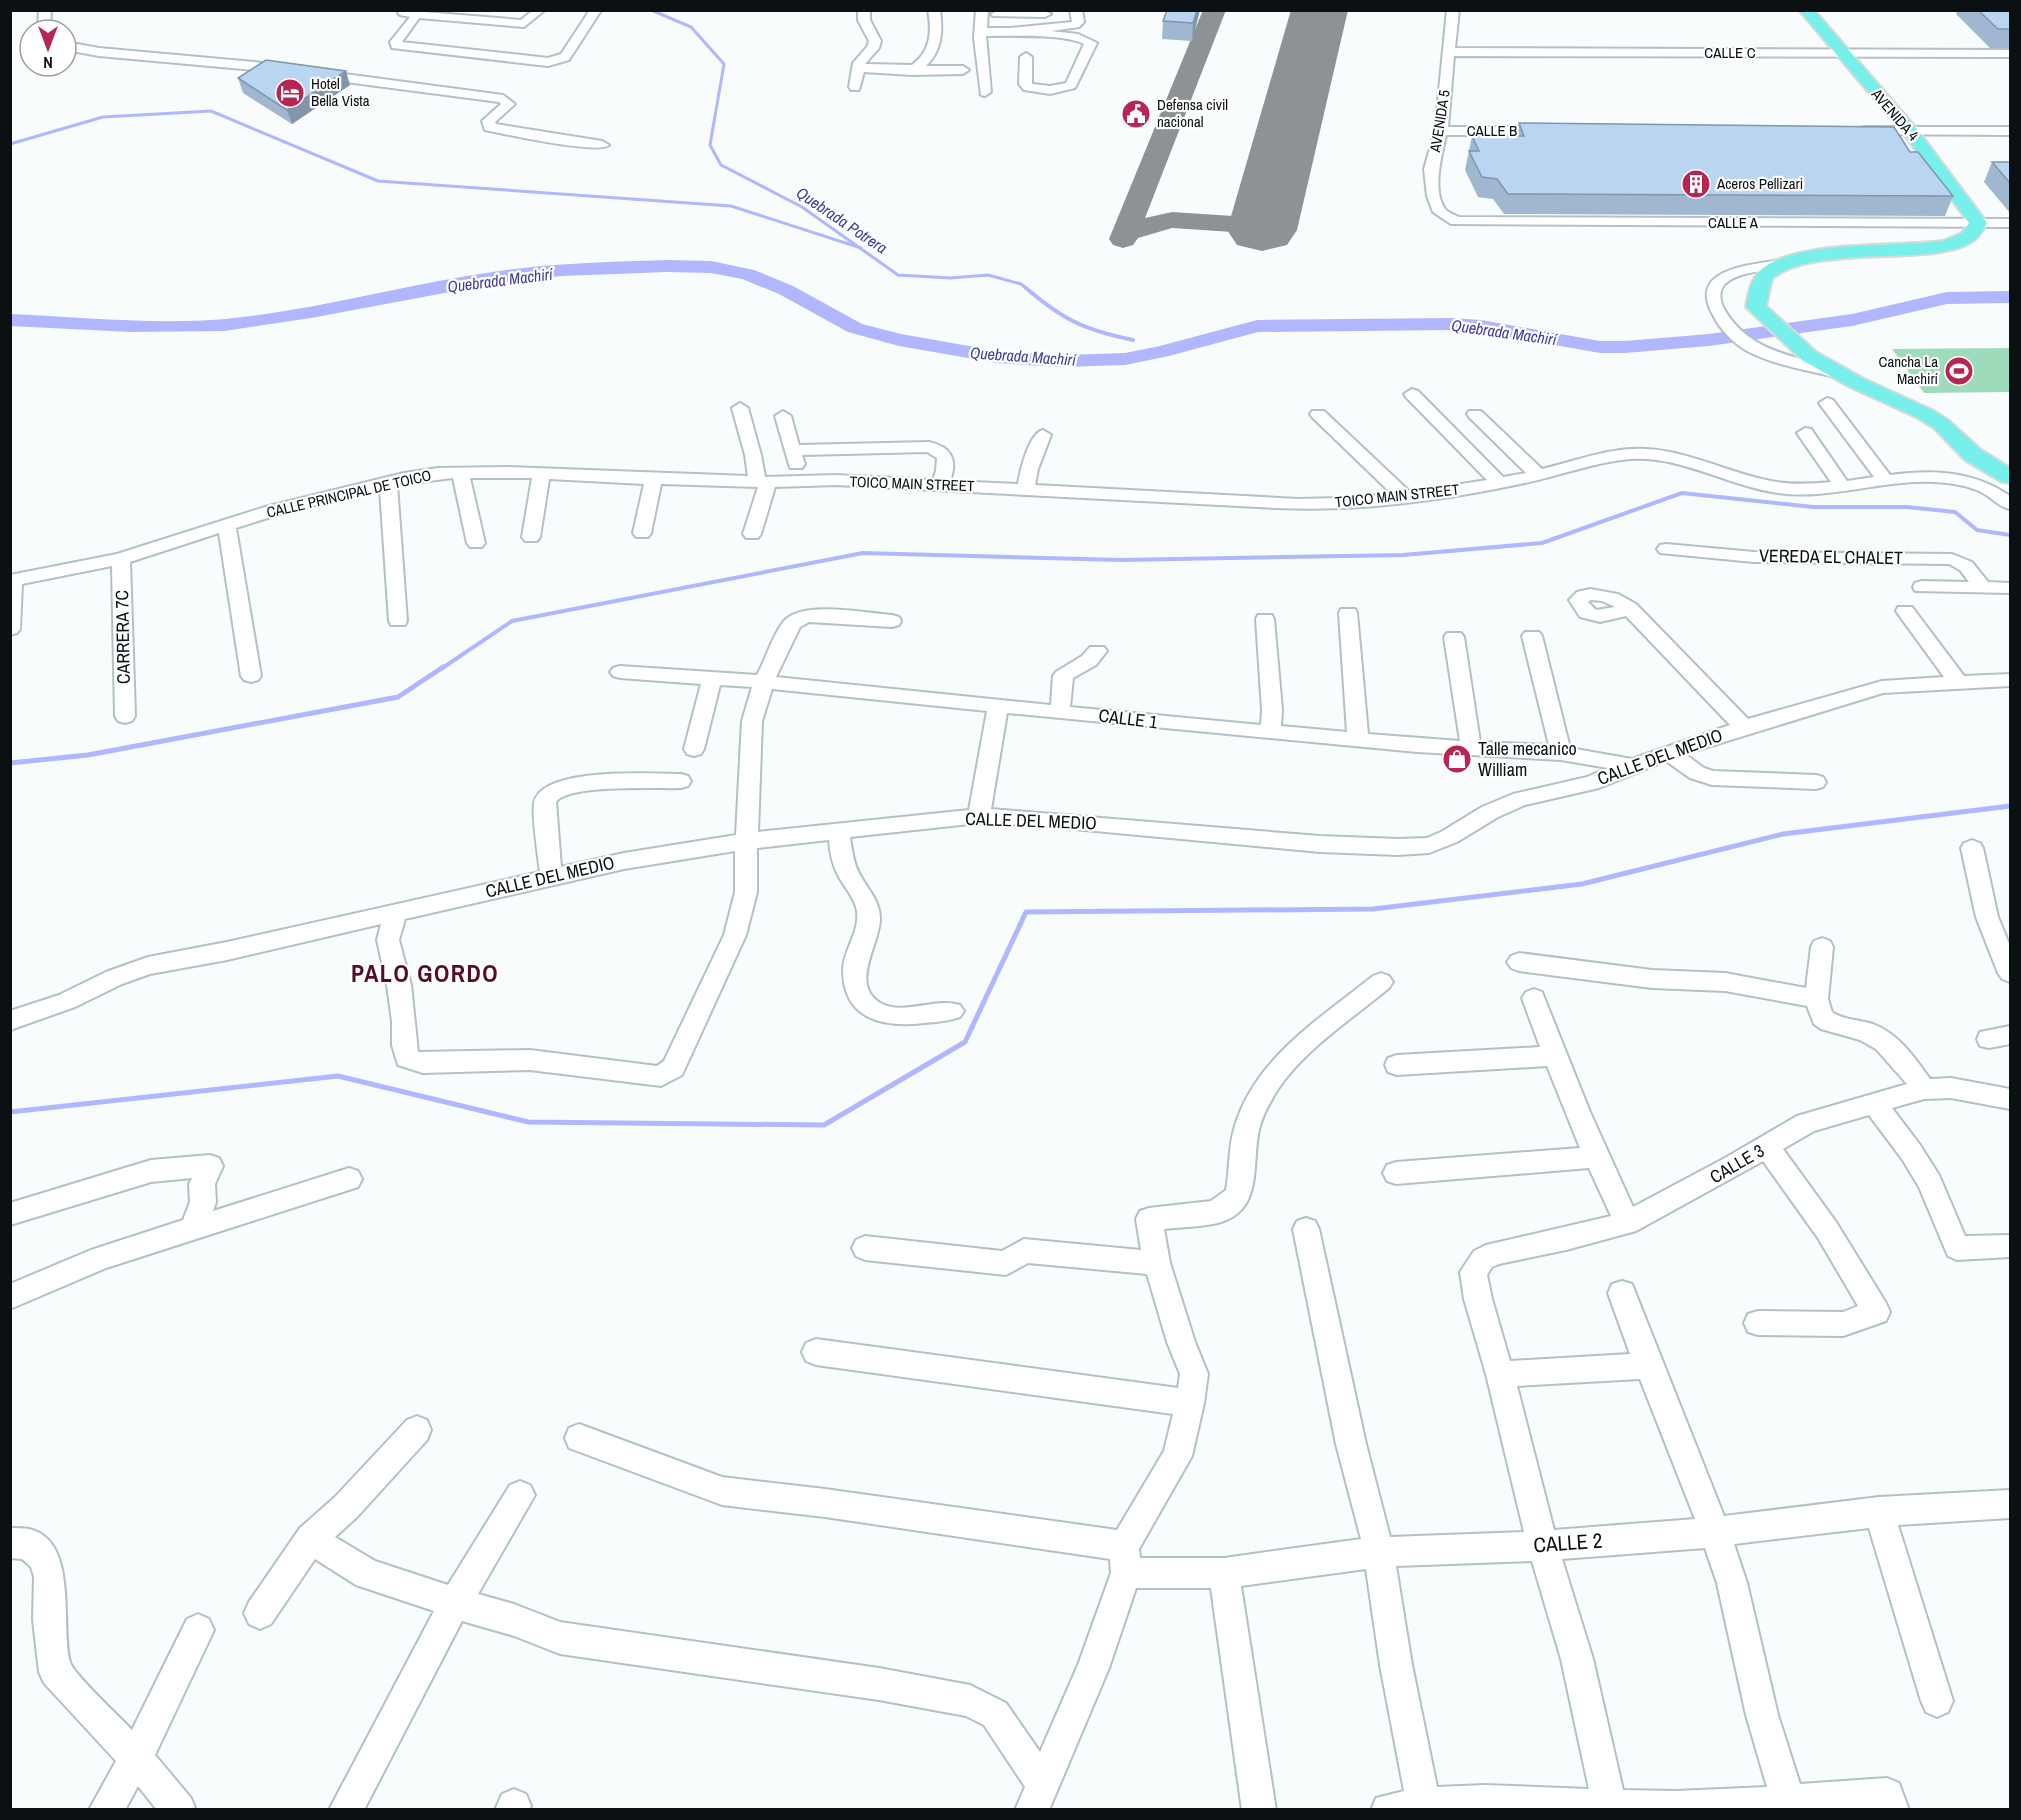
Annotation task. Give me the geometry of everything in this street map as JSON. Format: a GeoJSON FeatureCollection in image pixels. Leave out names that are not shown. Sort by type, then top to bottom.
{"type":"FeatureCollection","features":[{"type":"Feature","properties":{"kind":"main road","name":"AVENIDA 4"},"geometry":{"type":"LineString","coordinates":[[1806,10],[1910,131],[1978,223]]}},
{"type":"Feature","properties":{"kind":"main road"},"geometry":{"type":"LineString","coordinates":[[1978,223],[1971,237],[1935,248],[1838,253],[1780,264],[1763,278],[1756,307],[1809,356],[1835,372],[1933,419],[1973,455],[2010,477]]}},
{"type":"Feature","properties":{"kind":"street"},"geometry":{"type":"LineString","coordinates":[[540,10],[524,24],[409,16],[396,44],[458,38],[512,43],[548,62],[562,59],[593,16],[594,12],[591,10]]}},
{"type":"Feature","properties":{"kind":"street"},"geometry":{"type":"LineString","coordinates":[[855,87],[860,60],[873,48],[875,41],[864,20],[864,10]]}},
{"type":"Feature","properties":{"kind":"street"},"geometry":{"type":"LineString","coordinates":[[912,71],[929,56],[935,41],[938,24],[934,10]]}},
{"type":"Feature","properties":{"kind":"street"},"geometry":{"type":"LineString","coordinates":[[977,10],[981,28],[985,92]]}},
{"type":"Feature","properties":{"kind":"street"},"geometry":{"type":"LineString","coordinates":[[981,28],[982,10]]}},
{"type":"Feature","properties":{"kind":"street","name":"AVENIDA 5"},"geometry":{"type":"LineString","coordinates":[[1453,10],[1441,131],[1431,169],[1434,196],[1440,212],[1456,221]]}},
{"type":"Feature","properties":{"kind":"street"},"geometry":{"type":"LineString","coordinates":[[981,28],[1018,30],[1075,25],[1078,22],[1068,13],[997,14]]}},
{"type":"Feature","properties":{"kind":"street"},"geometry":{"type":"LineString","coordinates":[[1018,30],[1035,34],[1063,34],[1091,43],[1068,88],[1028,87],[1025,84],[1026,57]]}},
{"type":"Feature","properties":{"kind":"street"},"geometry":{"type":"LineString","coordinates":[[78,48],[254,66],[503,99],[509,104],[488,121],[490,127],[514,131],[530,137],[602,145]]}},
{"type":"Feature","properties":{"kind":"street","name":"CALLE C"},"geometry":{"type":"LineString","coordinates":[[1449,52],[2010,53]]}},
{"type":"Feature","properties":{"kind":"street"},"geometry":{"type":"LineString","coordinates":[[859,69],[963,70]]}},
{"type":"Feature","properties":{"kind":"street","name":"CALLE B"},"geometry":{"type":"LineString","coordinates":[[1441,131],[1566,131]]}},
{"type":"Feature","properties":{"kind":"street"},"geometry":{"type":"LineString","coordinates":[[1851,131],[2010,131]]}},
{"type":"Feature","properties":{"kind":"street","name":"CALLE A"},"geometry":{"type":"LineString","coordinates":[[1456,221],[2010,223]]}},
{"type":"Feature","properties":{"kind":"street"},"geometry":{"type":"LineString","coordinates":[[1780,264],[1734,273],[1713,287],[1710,296],[1724,320],[1746,343],[1785,360],[1835,372]]}},
{"type":"Feature","properties":{"kind":"street"},"geometry":{"type":"LineString","coordinates":[[1412,394],[1498,482]]}},
{"type":"Feature","properties":{"kind":"street"},"geometry":{"type":"LineString","coordinates":[[1827,403],[1885,480]]}},
{"type":"Feature","properties":{"kind":"street"},"geometry":{"type":"LineString","coordinates":[[740,408],[762,482],[752,534]]}},
{"type":"Feature","properties":{"kind":"street"},"geometry":{"type":"LineString","coordinates":[[1318,414],[1406,498]]}},
{"type":"Feature","properties":{"kind":"street"},"geometry":{"type":"LineString","coordinates":[[1475,414],[1538,475]]}},
{"type":"Feature","properties":{"kind":"street"},"geometry":{"type":"LineString","coordinates":[[783,416],[799,481]]}},
{"type":"Feature","properties":{"kind":"street"},"geometry":{"type":"LineString","coordinates":[[1805,433],[1842,486]]}},
{"type":"Feature","properties":{"kind":"street"},"geometry":{"type":"LineString","coordinates":[[1026,489],[1029,469],[1043,435]]}},
{"type":"Feature","properties":{"kind":"street"},"geometry":{"type":"LineString","coordinates":[[793,450],[929,447],[940,451],[945,457],[945,471],[940,484]]}},
{"type":"Feature","properties":{"kind":"street","name":"TOICO MAIN STREET"},"geometry":{"type":"LineString","coordinates":[[762,482],[940,484],[1318,503],[1361,503],[1406,498],[1538,475],[1624,455],[1644,454],[1692,462],[1747,480],[1787,489],[1811,490],[1885,480],[1930,477],[1971,481],[1984,484],[2010,504]]}},
{"type":"Feature","properties":{"kind":"street"},"geometry":{"type":"LineString","coordinates":[[460,472],[476,543]]}},
{"type":"Feature","properties":{"kind":"street","name":"CALLE PRINCIPAL DE TOICO"},"geometry":{"type":"LineString","coordinates":[[12,581],[121,559],[227,525],[388,482],[438,473],[541,473],[762,482]]}},
{"type":"Feature","properties":{"kind":"street"},"geometry":{"type":"LineString","coordinates":[[531,537],[541,473]]}},
{"type":"Feature","properties":{"kind":"street"},"geometry":{"type":"LineString","coordinates":[[642,533],[654,479]]}},
{"type":"Feature","properties":{"kind":"street"},"geometry":{"type":"LineString","coordinates":[[388,482],[398,621]]}},
{"type":"Feature","properties":{"kind":"street"},"geometry":{"type":"LineString","coordinates":[[227,525],[251,676]]}},
{"type":"Feature","properties":{"kind":"street","name":"VEREDA EL CHALET"},"geometry":{"type":"LineString","coordinates":[[1666,549],[1754,556],[1952,558],[1966,566],[1983,588]]}},
{"type":"Feature","properties":{"kind":"street","name":"CARRERA 7C"},"geometry":{"type":"LineString","coordinates":[[121,559],[125,716]]}},
{"type":"Feature","properties":{"kind":"street"},"geometry":{"type":"LineString","coordinates":[[10,629],[12,581]]}},
{"type":"Feature","properties":{"kind":"street","name":"VEREDA EL CHALET"},"geometry":{"type":"LineString","coordinates":[[1922,588],[2010,588]]}},
{"type":"Feature","properties":{"kind":"street"},"geometry":{"type":"LineString","coordinates":[[1629,608],[1744,727]]}},
{"type":"Feature","properties":{"kind":"street"},"geometry":{"type":"LineString","coordinates":[[1905,611],[1957,681]]}},
{"type":"Feature","properties":{"kind":"street"},"geometry":{"type":"LineString","coordinates":[[1348,613],[1358,740]]}},
{"type":"Feature","properties":{"kind":"street"},"geometry":{"type":"LineString","coordinates":[[395,912],[388,940],[399,985],[407,1058],[423,1063],[509,1059],[541,1061],[667,1075],[673,1068],[735,935],[747,892],[752,721],[764,682],[792,624],[799,619],[819,615],[892,621]]}},
{"type":"Feature","properties":{"kind":"street"},"geometry":{"type":"LineString","coordinates":[[1265,619],[1270,662],[1272,710],[1270,732]]}},
{"type":"Feature","properties":{"kind":"street"},"geometry":{"type":"LineString","coordinates":[[1532,636],[1561,753]]}},
{"type":"Feature","properties":{"kind":"street"},"geometry":{"type":"LineString","coordinates":[[1454,637],[1471,747]]}},
{"type":"Feature","properties":{"kind":"street"},"geometry":{"type":"LineString","coordinates":[[1060,711],[1063,676],[1091,661],[1097,651]]}},
{"type":"Feature","properties":{"kind":"street","name":"CALLE 1"},"geometry":{"type":"LineString","coordinates":[[620,672],[715,677],[998,707],[1060,711],[1155,723],[1358,740],[1561,753],[1635,766]]}},
{"type":"Feature","properties":{"kind":"street"},"geometry":{"type":"LineString","coordinates":[[694,749],[710,687],[715,677]]}},
{"type":"Feature","properties":{"kind":"street","name":"CALLE DEL MEDIO"},"geometry":{"type":"LineString","coordinates":[[10,1021],[67,1001],[114,978],[148,966],[227,951],[551,876],[624,861],[747,841],[979,816],[1078,822],[1320,844],[1408,847],[1429,845],[1449,837],[1490,812],[1520,799],[1592,783],[1668,752],[1744,727],[1882,687],[1957,681],[2010,680]]}},
{"type":"Feature","properties":{"kind":"street"},"geometry":{"type":"LineString","coordinates":[[979,816],[998,707]]}},
{"type":"Feature","properties":{"kind":"street"},"geometry":{"type":"LineString","coordinates":[[1668,752],[1697,772],[1712,778],[1816,782]]}},
{"type":"Feature","properties":{"kind":"street"},"geometry":{"type":"LineString","coordinates":[[551,876],[545,802],[551,793],[577,783],[681,781]]}},
{"type":"Feature","properties":{"kind":"street"},"geometry":{"type":"LineString","coordinates":[[838,830],[845,867],[868,906],[869,921],[855,966],[861,999],[870,1010],[883,1014],[952,1011]]}},
{"type":"Feature","properties":{"kind":"street"},"geometry":{"type":"LineString","coordinates":[[1972,848],[1987,917],[2010,973]]}},
{"type":"Feature","properties":{"kind":"street"},"geometry":{"type":"LineString","coordinates":[[1822,947],[1816,999],[1822,1017],[1829,1022],[1867,1032],[1885,1042],[1924,1089]]}},
{"type":"Feature","properties":{"kind":"street"},"geometry":{"type":"LineString","coordinates":[[1519,962],[1653,979],[1725,982],[1816,999]]}},
{"type":"Feature","properties":{"kind":"street"},"geometry":{"type":"LineString","coordinates":[[1038,1797],[1093,1668],[1125,1560],[1177,1456],[1190,1403],[1194,1374],[1181,1342],[1157,1263],[1149,1219],[1217,1212],[1238,1196],[1243,1177],[1247,1126],[1261,1092],[1286,1062],[1329,1022],[1381,982]]}},
{"type":"Feature","properties":{"kind":"street"},"geometry":{"type":"LineString","coordinates":[[1534,998],[1595,1157],[1627,1223]]}},
{"type":"Feature","properties":{"kind":"street"},"geometry":{"type":"LineString","coordinates":[[1397,1065],[1555,1056]]}},
{"type":"Feature","properties":{"kind":"street","name":"CALLE 3"},"geometry":{"type":"LineString","coordinates":[[1500,1374],[1485,1327],[1473,1272],[1483,1258],[1495,1252],[1566,1239],[1627,1223],[1767,1147],[1806,1123],[1924,1089],[1951,1088],[2010,1099]]}},
{"type":"Feature","properties":{"kind":"street"},"geometry":{"type":"LineString","coordinates":[[1875,1104],[1911,1152],[1930,1183],[1957,1248],[2010,1246]]}},
{"type":"Feature","properties":{"kind":"street"},"geometry":{"type":"LineString","coordinates":[[1758,1323],[1843,1324],[1876,1312],[1827,1230],[1767,1147]]}},
{"type":"Feature","properties":{"kind":"street"},"geometry":{"type":"LineString","coordinates":[[1396,1173],[1595,1157]]}},
{"type":"Feature","properties":{"kind":"street"},"geometry":{"type":"LineString","coordinates":[[10,1214],[151,1171],[210,1166],[202,1184],[203,1202],[194,1227]]}},
{"type":"Feature","properties":{"kind":"street"},"geometry":{"type":"LineString","coordinates":[[10,1297],[100,1258],[349,1179]]}},
{"type":"Feature","properties":{"kind":"street"},"geometry":{"type":"LineString","coordinates":[[1306,1229],[1351,1444],[1379,1552],[1396,1665],[1423,1803]]}},
{"type":"Feature","properties":{"kind":"street"},"geometry":{"type":"LineString","coordinates":[[865,1248],[973,1262],[1006,1263],[1024,1251],[1157,1263]]}},
{"type":"Feature","properties":{"kind":"street"},"geometry":{"type":"LineString","coordinates":[[1623,1293],[1649,1366],[1715,1532],[1732,1583],[1762,1715],[1788,1801]]}},
{"type":"Feature","properties":{"kind":"street"},"geometry":{"type":"LineString","coordinates":[[816,1352],[1190,1403]]}},
{"type":"Feature","properties":{"kind":"street"},"geometry":{"type":"LineString","coordinates":[[1610,1807],[1577,1659],[1543,1546],[1500,1374],[1649,1366]]}},
{"type":"Feature","properties":{"kind":"street"},"geometry":{"type":"LineString","coordinates":[[260,1613],[311,1539],[346,1508],[417,1430]]}},
{"type":"Feature","properties":{"kind":"street","name":"CALLE 2"},"geometry":{"type":"LineString","coordinates":[[579,1438],[723,1491],[825,1503],[1125,1560],[1224,1573],[1379,1552],[1543,1546],[1715,1532],[1879,1512],[2010,1504]]}},
{"type":"Feature","properties":{"kind":"street"},"geometry":{"type":"LineString","coordinates":[[346,1809],[455,1603],[520,1495]]}},
{"type":"Feature","properties":{"kind":"street"},"geometry":{"type":"LineString","coordinates":[[1879,1512],[1902,1582],[1936,1701]]}},
{"type":"Feature","properties":{"kind":"street"},"geometry":{"type":"LineString","coordinates":[[311,1539],[367,1574],[514,1620],[560,1638],[879,1684],[970,1701],[995,1714],[1038,1797]]}},
{"type":"Feature","properties":{"kind":"street"},"geometry":{"type":"LineString","coordinates":[[10,1543],[29,1544],[44,1559],[49,1577],[49,1620],[55,1672],[136,1758],[179,1809]]}},
{"type":"Feature","properties":{"kind":"street"},"geometry":{"type":"LineString","coordinates":[[1224,1573],[1259,1809]]}},
{"type":"Feature","properties":{"kind":"street"},"geometry":{"type":"LineString","coordinates":[[106,1809],[136,1758],[198,1630]]}},
{"type":"Feature","properties":{"kind":"street"},"geometry":{"type":"LineString","coordinates":[[1388,1809],[1423,1803],[1684,1809],[1887,1796],[1892,1809]]}},
{"type":"Feature","properties":{"kind":"green space","name":"Cancha La Machirí"},"geometry":{"type":"Polygon","coordinates":[[[2010,348],[2010,392],[1924,393],[1892,349],[2010,348]]]}},
{"type":"Feature","properties":{"kind":"building"},"geometry":{"type":"Polygon","coordinates":[[[1167,10],[1197,10],[1193,23],[1163,21],[1167,10]]]}},
{"type":"Feature","properties":{"kind":"building"},"geometry":{"type":"Polygon","coordinates":[[[1978,10],[2010,10],[2010,29],[1998,29],[1978,10]]]}},
{"type":"Feature","properties":{"kind":"building"},"geometry":{"type":"Polygon","coordinates":[[[266,60],[346,71],[287,110],[238,78],[266,60]]]}},
{"type":"Feature","properties":{"kind":"building"},"geometry":{"type":"Polygon","coordinates":[[[1519,123],[1894,127],[1910,152],[1918,152],[1953,196],[1508,194],[1497,179],[1482,177],[1469,151],[1479,151],[1472,136],[1524,136],[1519,123]]]}},
{"type":"Feature","properties":{"kind":"building"},"geometry":{"type":"Polygon","coordinates":[[[1992,162],[2010,162],[2010,183],[1992,162]]]}},
{"type":"Feature","properties":{"kind":"waterway","name":"Quebrada Potrera"},"geometry":{"type":"LineString","coordinates":[[651,10],[691,27],[724,64],[710,145],[721,165],[802,207],[859,247]]}},
{"type":"Feature","properties":{"kind":"waterway"},"geometry":{"type":"LineString","coordinates":[[10,144],[103,117],[211,111],[378,181],[731,206],[859,247]]}},
{"type":"Feature","properties":{"kind":"waterway","name":"Quebrada Potrera"},"geometry":{"type":"LineString","coordinates":[[859,247],[898,275],[950,278],[988,275],[1021,284],[1027,289]]}},
{"type":"Feature","properties":{"kind":"waterway","name":"Quebrada Machirí"},"geometry":{"type":"LineString","coordinates":[[10,320],[131,326],[224,325],[311,312],[498,277],[562,270],[667,266],[711,267],[747,274],[786,290],[855,328],[899,340],[997,357],[1064,361],[1125,359],[1162,352],[1257,326],[1452,324],[1481,326],[1600,347],[1625,347],[1709,340],[1852,320],[1947,298],[2010,297]]}},
{"type":"Feature","properties":{"kind":"waterway","name":"Quebrada Potrera"},"geometry":{"type":"LineString","coordinates":[[1026,288],[1063,316],[1075,322],[1088,328],[1133,340]]}},
{"type":"Feature","properties":{"kind":"waterway"},"geometry":{"type":"LineString","coordinates":[[441,669],[512,621],[863,553],[1121,560],[1403,555],[1542,543],[1682,493],[1813,507],[1907,507],[1955,512],[1977,530],[2010,535]]}},
{"type":"Feature","properties":{"kind":"waterway"},"geometry":{"type":"LineString","coordinates":[[10,763],[88,755],[398,697],[443,667]]}},
{"type":"Feature","properties":{"kind":"waterway"},"geometry":{"type":"LineString","coordinates":[[10,1112],[338,1076],[528,1122],[824,1125],[965,1042],[1026,912],[1373,909],[1582,884],[1783,834],[2010,806]]}},
{"type":"Feature","properties":{"kind":"taxiway"},"geometry":{"type":"LineString","coordinates":[[1123,239],[1215,10]]}},
{"type":"Feature","properties":{"kind":"taxiway"},"geometry":{"type":"LineString","coordinates":[[1126,232],[1172,220],[1263,226]]}},
{"type":"Feature","properties":{"kind":"runway"},"geometry":{"type":"LineString","coordinates":[[1262,230],[1320,10]]}},
{"type":"Feature","properties":{"kind":"place","name":"Hotel Bella Vista"},"geometry":{"type":"Point","coordinates":[290,93]}},
{"type":"Feature","properties":{"kind":"place","name":"Defensa civil nacional"},"geometry":{"type":"Point","coordinates":[1136,114]}},
{"type":"Feature","properties":{"kind":"place","name":"Aceros Pellizari"},"geometry":{"type":"Point","coordinates":[1696,184]}},
{"type":"Feature","properties":{"kind":"place","name":"Cancha La Machirí"},"geometry":{"type":"Point","coordinates":[1959,371]}},
{"type":"Feature","properties":{"kind":"place","name":"Talle mecanico William"},"geometry":{"type":"Point","coordinates":[1457,759]}},
{"type":"Feature","properties":{"kind":"district","name":"PALO GORDO"},"geometry":{"type":"Point","coordinates":[425,974]}}]}
